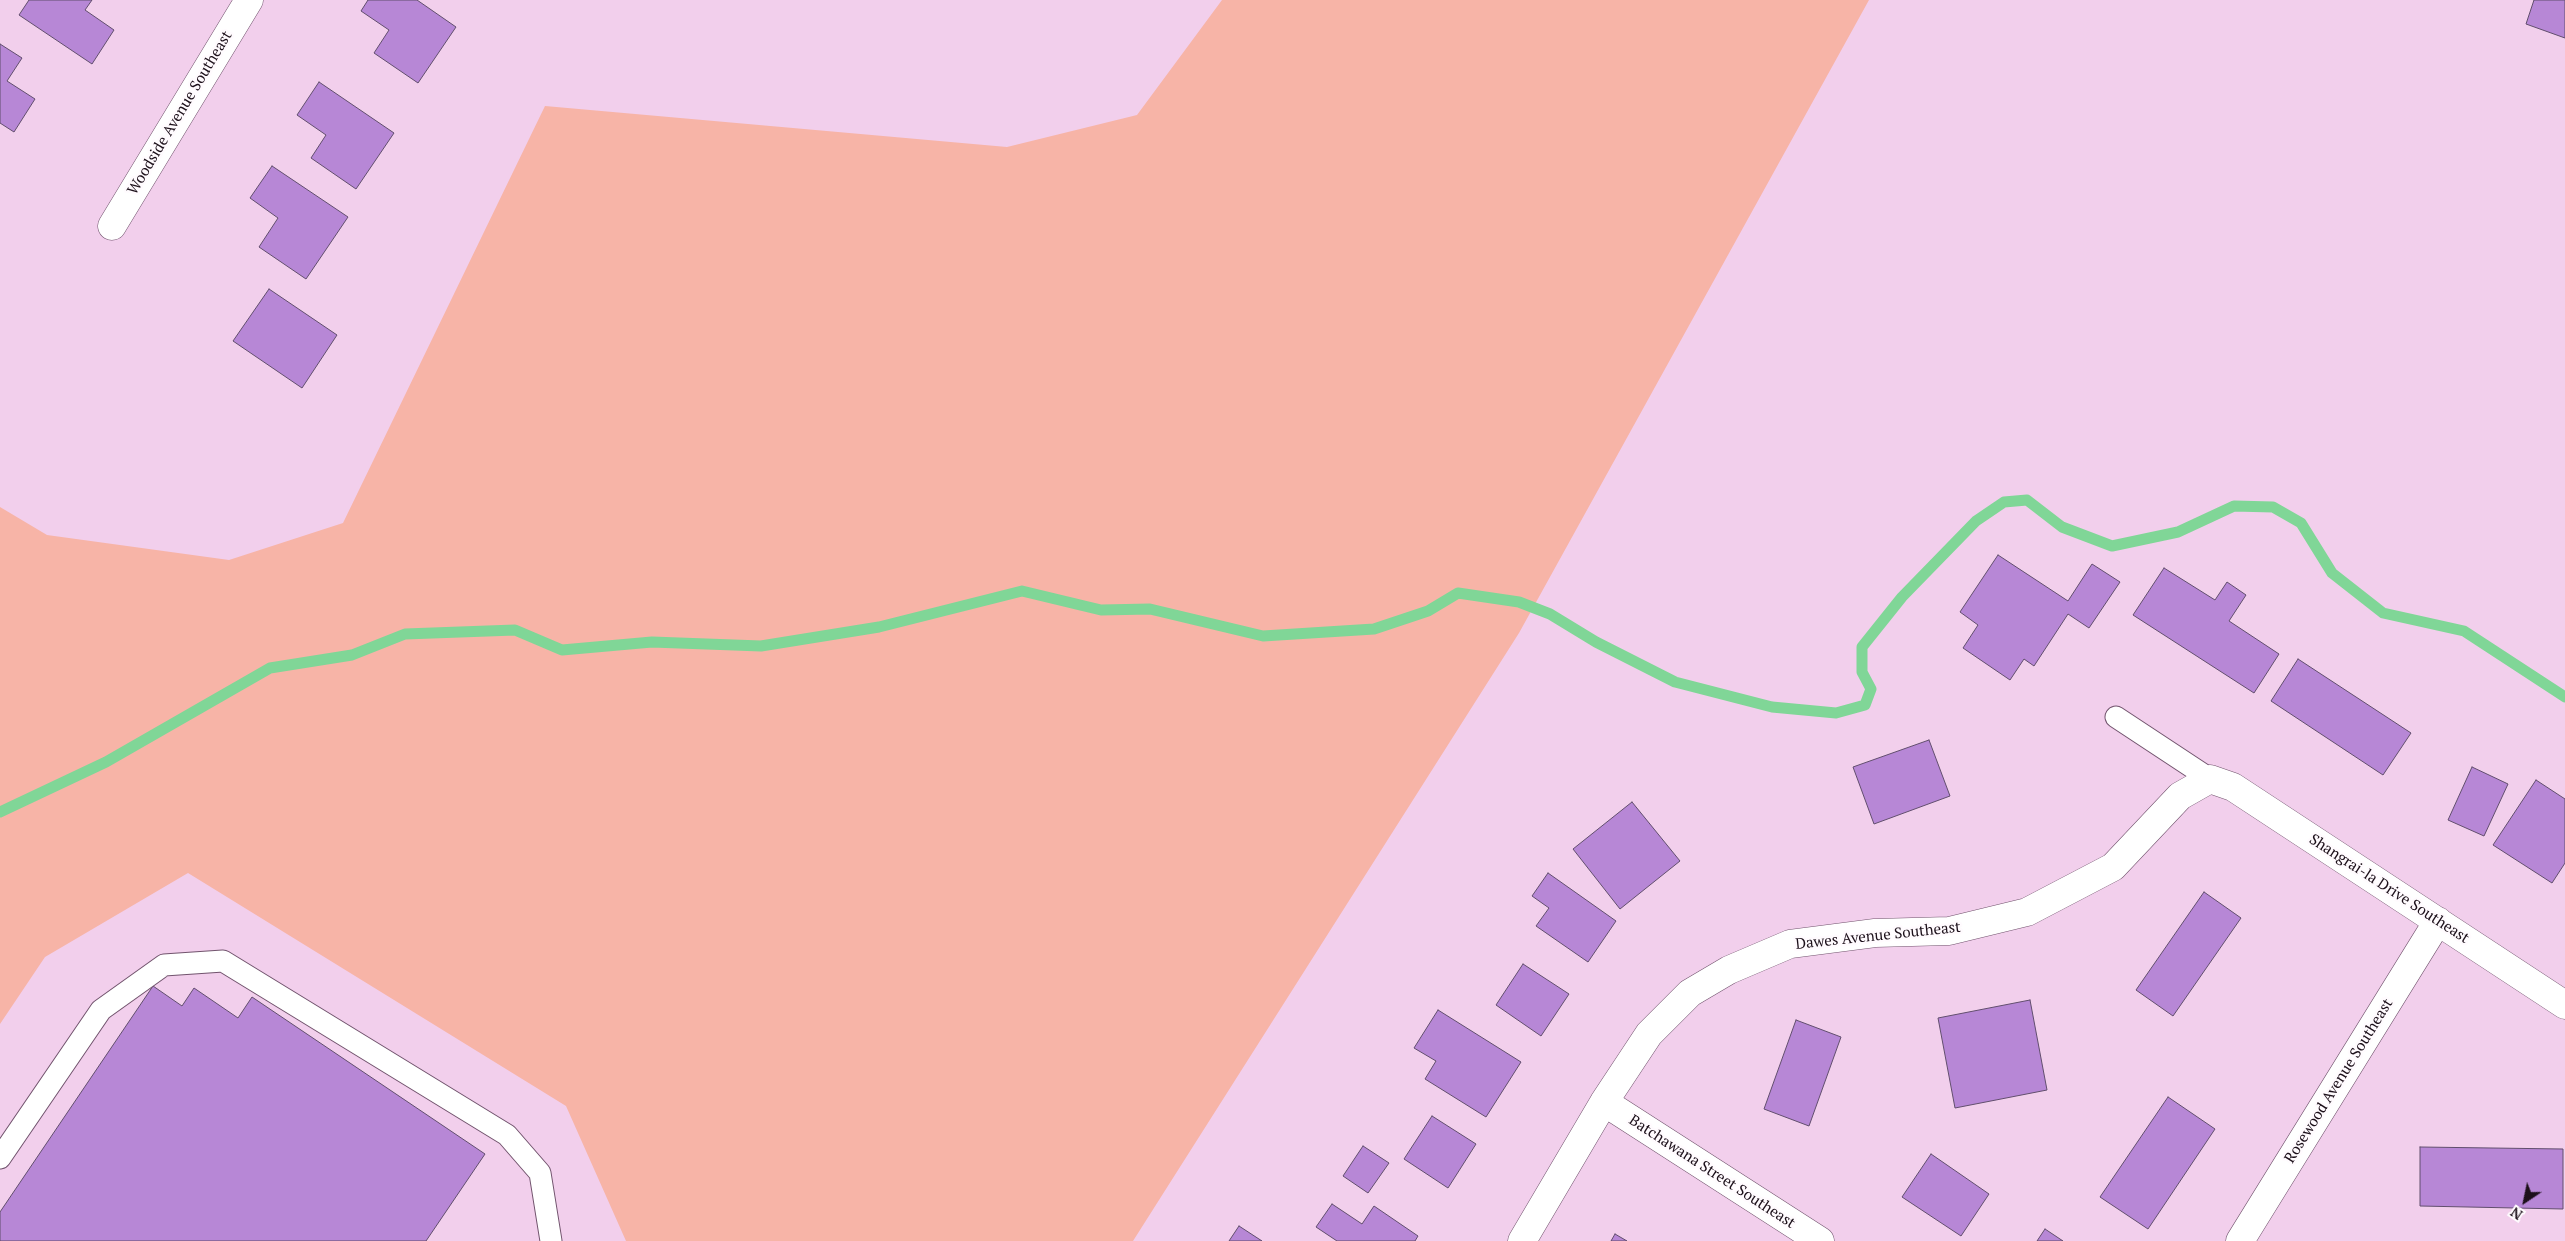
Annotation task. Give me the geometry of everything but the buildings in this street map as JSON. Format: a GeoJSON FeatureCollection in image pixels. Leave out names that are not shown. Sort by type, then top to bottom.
{"type":"FeatureCollection","features":[{"type":"Feature","properties":{"kind":"street","name":"Woodside Avenue Southeast"},"geometry":{"type":"LineString","coordinates":[[112,226],[249,0]]}},
{"type":"Feature","properties":{"kind":"street","name":"Shangrai-la Drive Southeast"},"geometry":{"type":"LineString","coordinates":[[2210,779],[2233,787],[2565,1005]]}},
{"type":"Feature","properties":{"kind":"street","name":"Dawes Avenue Southeast"},"geometry":{"type":"LineString","coordinates":[[1522,1241],[1604,1102],[1649,1034],[1690,993],[1729,970],[1790,944],[1875,933],[1949,931],[2027,912],[2113,867],[2180,796],[2210,779]]}},
{"type":"Feature","properties":{"kind":"street","name":"Rosewood Avenue Southeast"},"geometry":{"type":"LineString","coordinates":[[2240,1241],[2438,921]]}},
{"type":"Feature","properties":{"kind":"street","name":"Batchawana Street Southeast"},"geometry":{"type":"LineString","coordinates":[[1604,1102],[1820,1241]]}},
{"type":"Feature","properties":{"kind":"lane"},"geometry":{"type":"LineString","coordinates":[[2116,717],[2210,779]]}},
{"type":"Feature","properties":{"kind":"lane"},"geometry":{"type":"LineString","coordinates":[[0,1158],[101,1010],[164,965],[223,961],[507,1135],[540,1174],[551,1241]]}},
{"type":"Feature","properties":{"kind":"shaded area"},"geometry":{"type":"Polygon","coordinates":[[[1222,0],[1869,0],[1519,633],[1133,1241],[626,1241],[566,1106],[188,873],[45,957],[0,1024],[0,507],[47,535],[229,560],[343,523],[545,106],[1007,147],[1137,115],[1222,0]]]}},
{"type":"Feature","properties":{"kind":"waterway"},"geometry":{"type":"LineString","coordinates":[[0,812],[106,762],[270,668],[352,655],[405,634],[515,630],[562,650],[652,642],[761,646],[879,627],[1022,591],[1101,610],[1150,609],[1263,636],[1374,629],[1428,611],[1458,593],[1519,602],[1550,614],[1596,642],[1675,682],[1772,707],[1836,713],[1865,705],[1871,689],[1862,672],[1862,647],[1902,597],[1976,521],[2004,502],[2027,500],[2062,527],[2112,546],[2178,532],[2234,506],[2273,507],[2301,523],[2332,573],[2383,613],[2464,631],[2565,697]]}}]}
